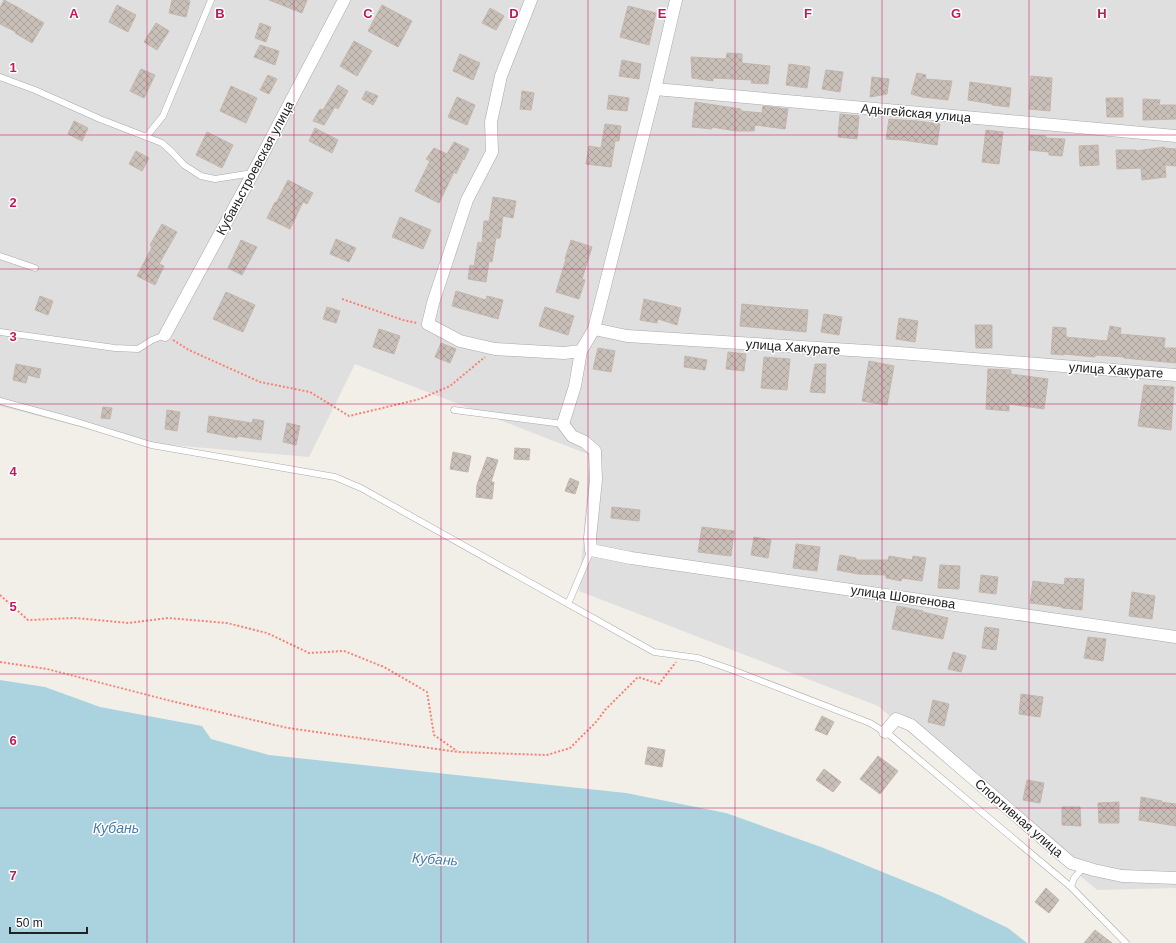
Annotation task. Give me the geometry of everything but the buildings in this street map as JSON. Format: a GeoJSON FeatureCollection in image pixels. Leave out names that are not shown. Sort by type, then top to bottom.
{"type":"FeatureCollection","features":[{"type":"Feature","properties":{"kind":"street","name":"Кубаньстроевская улица"},"geometry":{"type":"LineString","coordinates":[[165,335],[253,173],[344,0]]}},
{"type":"Feature","properties":{"kind":"street"},"geometry":{"type":"LineString","coordinates":[[531,0],[501,76],[491,122],[492,152],[467,200],[433,302],[428,324],[460,341],[495,349],[564,353],[581,351]]}},
{"type":"Feature","properties":{"kind":"street"},"geometry":{"type":"LineString","coordinates":[[591,550],[590,538],[596,480],[595,451],[585,442],[572,436],[563,424],[575,386],[581,351],[594,329],[656,89],[676,0]]}},
{"type":"Feature","properties":{"kind":"street","name":"Адыгейская улица"},"geometry":{"type":"LineString","coordinates":[[656,89],[1176,136]]}},
{"type":"Feature","properties":{"kind":"street","name":"улица Хакурате"},"geometry":{"type":"LineString","coordinates":[[594,329],[626,336],[899,353],[1176,374]]}},
{"type":"Feature","properties":{"kind":"street","name":"улица Шовгенова"},"geometry":{"type":"LineString","coordinates":[[591,550],[630,558],[1176,637]]}},
{"type":"Feature","properties":{"kind":"street","name":"Спортивная улица"},"geometry":{"type":"LineString","coordinates":[[885,732],[896,719],[911,725],[1071,863],[1122,876],[1176,878]]}},
{"type":"Feature","properties":{"kind":"lane"},"geometry":{"type":"LineString","coordinates":[[146,137],[163,116],[211,0]]}},
{"type":"Feature","properties":{"kind":"lane"},"geometry":{"type":"LineString","coordinates":[[0,77],[162,143],[184,165],[201,176],[215,179],[253,173]]}},
{"type":"Feature","properties":{"kind":"lane"},"geometry":{"type":"LineString","coordinates":[[0,256],[35,268]]}},
{"type":"Feature","properties":{"kind":"lane"},"geometry":{"type":"LineString","coordinates":[[0,332],[115,348],[138,349],[152,340],[165,335]]}},
{"type":"Feature","properties":{"kind":"lane"},"geometry":{"type":"LineString","coordinates":[[0,401],[151,445],[335,477],[361,488],[654,652],[698,658],[870,723],[885,732],[942,778],[1071,887],[1126,943]]}},
{"type":"Feature","properties":{"kind":"lane"},"geometry":{"type":"LineString","coordinates":[[454,410],[563,424]]}},
{"type":"Feature","properties":{"kind":"lane"},"geometry":{"type":"LineString","coordinates":[[568,604],[591,550]]}},
{"type":"Feature","properties":{"kind":"lane"},"geometry":{"type":"LineString","coordinates":[[1071,887],[1074,878],[1084,867]]}},
{"type":"Feature","properties":{"kind":"path"},"geometry":{"type":"LineString","coordinates":[[342,299],[403,320],[428,324]]}},
{"type":"Feature","properties":{"kind":"path"},"geometry":{"type":"LineString","coordinates":[[165,335],[189,350],[260,382],[310,392],[349,416],[420,399],[450,386],[495,349]]}},
{"type":"Feature","properties":{"kind":"path"},"geometry":{"type":"LineString","coordinates":[[0,595],[28,620],[75,618],[129,623],[168,618],[228,622],[267,633],[308,652],[344,651],[384,667],[427,692],[434,735],[458,752]]}},
{"type":"Feature","properties":{"kind":"path"},"geometry":{"type":"LineString","coordinates":[[0,662],[47,668],[170,701],[288,728],[458,752],[547,756],[570,748],[598,721],[604,710],[638,677],[659,684],[680,656]]}},
{"type":"Feature","properties":{"kind":"shaded area"},"geometry":{"type":"Polygon","coordinates":[[[0,0],[1176,0],[1176,888],[1097,890],[878,706],[579,591],[590,455],[355,364],[309,457],[137,442],[0,406],[0,0]]]}},
{"type":"Feature","properties":{"kind":"water","name":"Кубань"},"geometry":{"type":"Polygon","coordinates":[[[0,680],[45,687],[100,707],[202,726],[211,739],[269,755],[626,793],[726,813],[821,847],[939,895],[1008,928],[1027,943],[0,943],[0,680]]]}}]}
